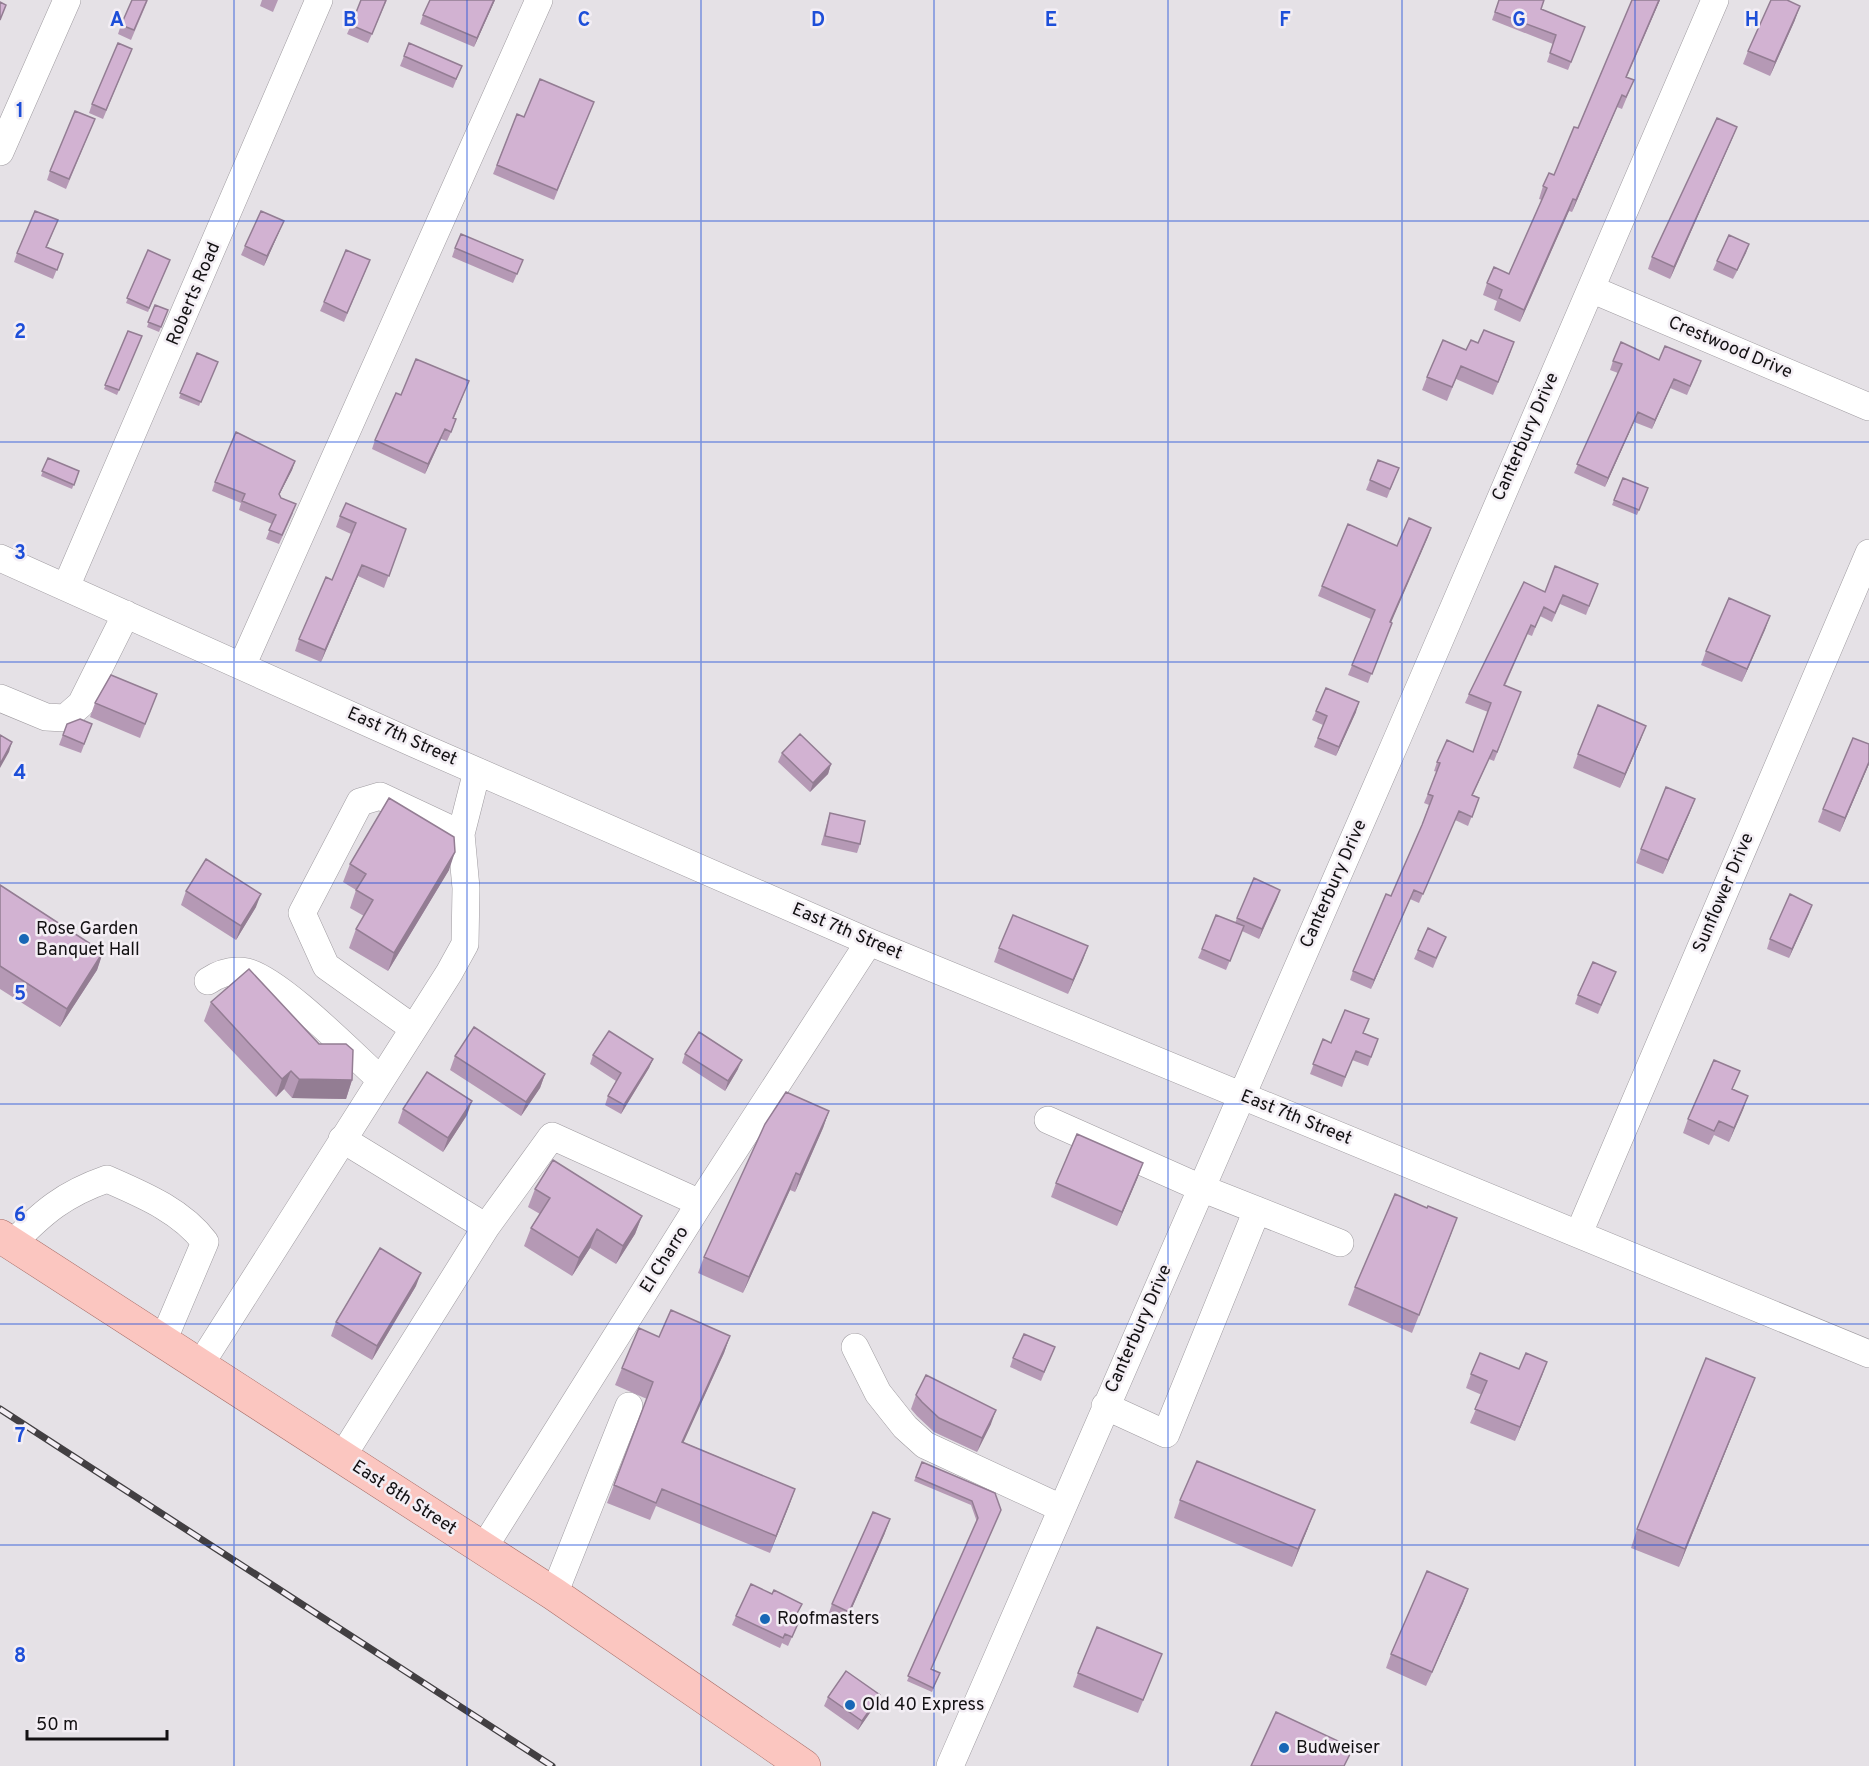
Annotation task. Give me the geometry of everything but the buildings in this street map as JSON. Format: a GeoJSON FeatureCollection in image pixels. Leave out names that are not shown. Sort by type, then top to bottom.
{"type":"FeatureCollection","features":[{"type":"Feature","properties":{"kind":"main road","name":"East 8th Street"},"geometry":{"type":"LineString","coordinates":[[6,1240],[554,1594],[804,1766]]}},
{"type":"Feature","properties":{"kind":"street"},"geometry":{"type":"LineString","coordinates":[[0,152],[67,0]]}},
{"type":"Feature","properties":{"kind":"street","name":"Roberts Road"},"geometry":{"type":"LineString","coordinates":[[66,587],[319,0]]}},
{"type":"Feature","properties":{"kind":"street"},"geometry":{"type":"LineString","coordinates":[[242,666],[539,0]]}},
{"type":"Feature","properties":{"kind":"street","name":"Canterbury Drive"},"geometry":{"type":"LineString","coordinates":[[950,1766],[1715,0]]}},
{"type":"Feature","properties":{"kind":"street","name":"Crestwood Drive"},"geometry":{"type":"LineString","coordinates":[[1591,289],[1869,408]]}},
{"type":"Feature","properties":{"kind":"street","name":"Sunflower Drive"},"geometry":{"type":"LineString","coordinates":[[1578,1233],[1869,553]]}},
{"type":"Feature","properties":{"kind":"street","name":"East 7th Street"},"geometry":{"type":"LineString","coordinates":[[0,558],[477,771],[868,942],[1869,1354]]}},
{"type":"Feature","properties":{"kind":"street"},"geometry":{"type":"LineString","coordinates":[[0,699],[46,717],[65,718],[81,704],[126,614]]}},
{"type":"Feature","properties":{"kind":"street"},"geometry":{"type":"LineString","coordinates":[[200,1365],[465,944],[466,888],[460,834],[477,771]]}},
{"type":"Feature","properties":{"kind":"street"},"geometry":{"type":"LineString","coordinates":[[413,1028],[326,966],[302,913],[360,802],[381,796],[460,834]]}},
{"type":"Feature","properties":{"kind":"street","name":"El Charro"},"geometry":{"type":"LineString","coordinates":[[483,1549],[700,1203],[868,942]]}},
{"type":"Feature","properties":{"kind":"street"},"geometry":{"type":"LineString","coordinates":[[208,981],[219,973],[233,971],[248,972],[270,983],[380,1079]]}},
{"type":"Feature","properties":{"kind":"street"},"geometry":{"type":"LineString","coordinates":[[1047,1120],[1201,1188],[1340,1243]]}},
{"type":"Feature","properties":{"kind":"street"},"geometry":{"type":"LineString","coordinates":[[342,1457],[486,1227],[552,1136],[700,1203]]}},
{"type":"Feature","properties":{"kind":"street"},"geometry":{"type":"LineString","coordinates":[[342,1139],[486,1227]]}},
{"type":"Feature","properties":{"kind":"street"},"geometry":{"type":"LineString","coordinates":[[6,1240],[76,1190],[107,1179],[149,1197],[196,1230],[205,1242],[163,1341]]}},
{"type":"Feature","properties":{"kind":"street"},"geometry":{"type":"LineString","coordinates":[[1105,1406],[1166,1434],[1257,1210]]}},
{"type":"Feature","properties":{"kind":"street"},"geometry":{"type":"LineString","coordinates":[[855,1347],[878,1393],[905,1427],[925,1444],[1061,1508]]}},
{"type":"Feature","properties":{"kind":"street"},"geometry":{"type":"LineString","coordinates":[[554,1594],[629,1406]]}},
{"type":"Feature","properties":{"kind":"railway"},"geometry":{"type":"LineString","coordinates":[[0,1409],[552,1766]]}},
{"type":"Feature","properties":{"kind":"place","name":"Rose Garden Banquet Hall"},"geometry":{"type":"Point","coordinates":[24,939]}},
{"type":"Feature","properties":{"kind":"place","name":"Roofmasters"},"geometry":{"type":"Point","coordinates":[765,1619]}},
{"type":"Feature","properties":{"kind":"place","name":"Old 40 Express"},"geometry":{"type":"Point","coordinates":[850,1705]}},
{"type":"Feature","properties":{"kind":"place","name":"Budweiser"},"geometry":{"type":"Point","coordinates":[1284,1748]}}]}
